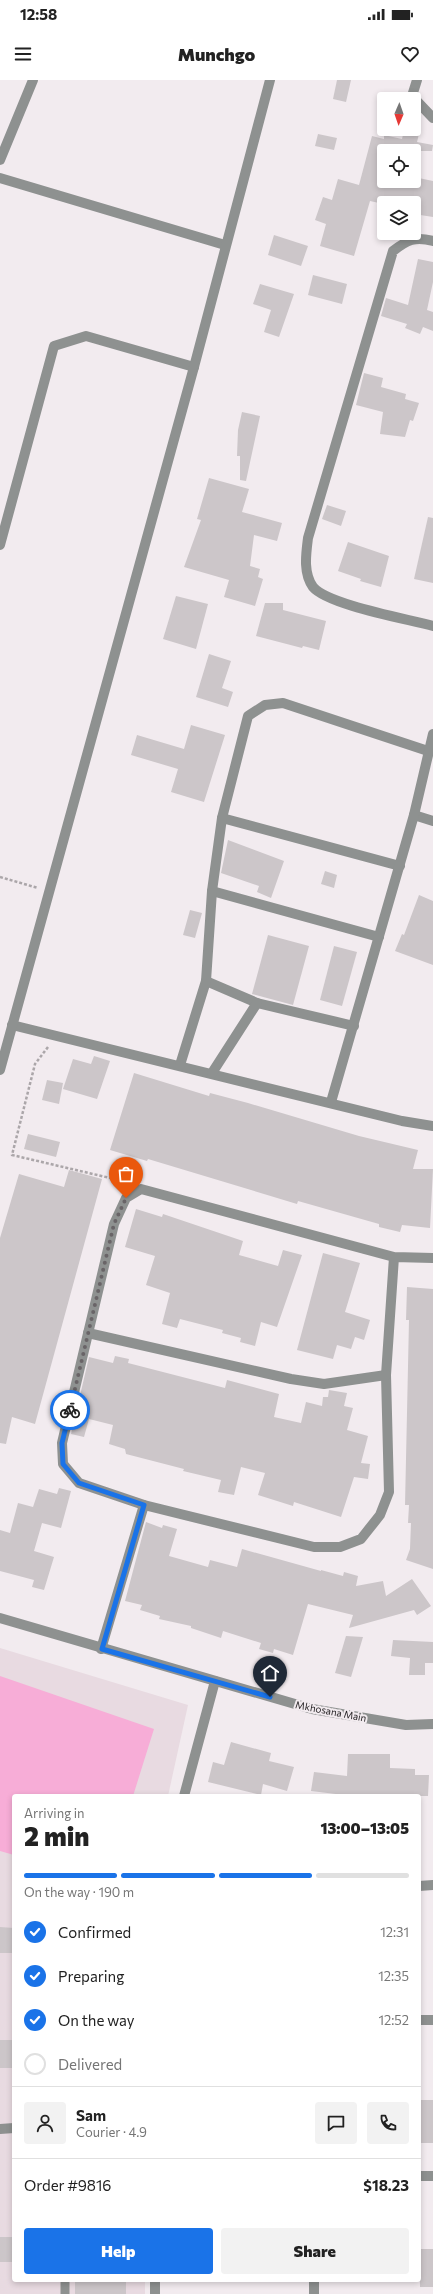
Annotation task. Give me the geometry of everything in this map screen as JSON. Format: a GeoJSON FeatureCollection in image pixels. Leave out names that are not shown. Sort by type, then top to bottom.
{"type":"FeatureCollection","features":[{"type":"Feature","properties":{"kind":"street"},"geometry":{"type":"LineString","coordinates":[[0,160],[33,80]]}},
{"type":"Feature","properties":{"kind":"street"},"geometry":{"type":"LineString","coordinates":[[0,1070],[194,367],[225,245],[270,80]]}},
{"type":"Feature","properties":{"kind":"street"},"geometry":{"type":"LineString","coordinates":[[417,80],[412,96],[433,118]]}},
{"type":"Feature","properties":{"kind":"street"},"geometry":{"type":"LineString","coordinates":[[0,178],[225,245]]}},
{"type":"Feature","properties":{"kind":"street"},"geometry":{"type":"LineString","coordinates":[[433,241],[422,238],[407,240],[393,251],[308,538],[306,565],[313,586],[330,599],[433,626]]}},
{"type":"Feature","properties":{"kind":"street"},"geometry":{"type":"LineString","coordinates":[[0,545],[54,346],[86,336],[194,367]]}},
{"type":"Feature","properties":{"kind":"street"},"geometry":{"type":"LineString","coordinates":[[180,1065],[206,981],[212,891],[222,818],[248,716],[265,705],[283,703],[428,752]]}},
{"type":"Feature","properties":{"kind":"street"},"geometry":{"type":"LineString","coordinates":[[331,1102],[400,866],[414,815],[433,734]]}},
{"type":"Feature","properties":{"kind":"street"},"geometry":{"type":"LineString","coordinates":[[414,815],[433,821]]}},
{"type":"Feature","properties":{"kind":"street"},"geometry":{"type":"LineString","coordinates":[[222,818],[400,866]]}},
{"type":"Feature","properties":{"kind":"street"},"geometry":{"type":"LineString","coordinates":[[212,891],[379,938]]}},
{"type":"Feature","properties":{"kind":"street"},"geometry":{"type":"LineString","coordinates":[[206,981],[257,1003],[354,1026]]}},
{"type":"Feature","properties":{"kind":"street"},"geometry":{"type":"LineString","coordinates":[[212,1073],[257,1003]]}},
{"type":"Feature","properties":{"kind":"street"},"geometry":{"type":"LineString","coordinates":[[12,1025],[331,1102],[402,1121],[433,1126]]}},
{"type":"Feature","properties":{"kind":"street"},"geometry":{"type":"LineString","coordinates":[[394,1257],[386,1375],[389,1492],[380,1514],[361,1539],[340,1547],[314,1547],[144,1505],[79,1483],[63,1464],[62,1443],[114,1224],[126,1198],[141,1189],[394,1257],[433,1258]]}},
{"type":"Feature","properties":{"kind":"street"},"geometry":{"type":"LineString","coordinates":[[88,1333],[291,1379],[324,1384],[386,1375]]}},
{"type":"Feature","properties":{"kind":"street"},"geometry":{"type":"LineString","coordinates":[[102,1649],[144,1505]]}},
{"type":"Feature","properties":{"kind":"street","name":"Mkhosana Main"},"geometry":{"type":"LineString","coordinates":[[0,1618],[312,1709],[406,1724],[433,1724]]}},
{"type":"Feature","properties":{"kind":"street"},"geometry":{"type":"LineString","coordinates":[[185,1794],[215,1681]]}},
{"type":"Feature","properties":{"kind":"street"},"geometry":{"type":"LineString","coordinates":[[421,1886],[433,1885]]}},
{"type":"Feature","properties":{"kind":"street"},"geometry":{"type":"LineString","coordinates":[[421,2020],[433,2020]]}},
{"type":"Feature","properties":{"kind":"street"},"geometry":{"type":"LineString","coordinates":[[0,2129],[12,2128]]}},
{"type":"Feature","properties":{"kind":"street"},"geometry":{"type":"LineString","coordinates":[[421,2176],[433,2176]]}},
{"type":"Feature","properties":{"kind":"street"},"geometry":{"type":"LineString","coordinates":[[155,2282],[156,2294]]}},
{"type":"Feature","properties":{"kind":"street"},"geometry":{"type":"LineString","coordinates":[[314,2282],[314,2294]]}},
{"type":"Feature","properties":{"kind":"lane"},"geometry":{"type":"LineString","coordinates":[[65,2282],[65,2294]]}},
{"type":"Feature","properties":{"kind":"path"},"geometry":{"type":"LineString","coordinates":[[0,877],[49,891]]}},
{"type":"Feature","properties":{"kind":"path"},"geometry":{"type":"LineString","coordinates":[[54,1034],[50,1044],[35,1064],[12,1155],[120,1179],[141,1189]]}},
{"type":"Feature","properties":{"kind":"shaded area"},"geometry":{"type":"Polygon","coordinates":[[[0,1648],[188,1705],[168,1794],[12,1794],[12,2282],[145,2282],[145,2294],[0,2294],[0,1648]]]}},
{"type":"Feature","properties":{"kind":"shaded area"},"geometry":{"type":"Polygon","coordinates":[[[0,1676],[154,1729],[134,1794],[12,1794],[12,1854],[0,1851],[0,1676]]]}},
{"type":"Feature","properties":{"kind":"building"},"geometry":{"type":"Polygon","coordinates":[[[337,80],[351,80],[346,102],[333,99],[337,80]]]}},
{"type":"Feature","properties":{"kind":"building"},"geometry":{"type":"Polygon","coordinates":[[[318,134],[337,138],[334,150],[315,146],[318,134]]]}},
{"type":"Feature","properties":{"kind":"building"},"geometry":{"type":"Polygon","coordinates":[[[372,136],[384,139],[384,136],[388,136],[402,139],[403,136],[418,136],[417,142],[433,145],[432,151],[421,151],[421,144],[377,144],[377,188],[421,188],[421,178],[433,181],[433,217],[421,215],[421,196],[377,196],[377,203],[370,201],[354,256],[320,246],[326,224],[315,220],[323,197],[332,200],[338,179],[359,185],[372,136]]]}},
{"type":"Feature","properties":{"kind":"building"},"geometry":{"type":"Polygon","coordinates":[[[274,235],[308,246],[301,266],[268,255],[274,235]]]}},
{"type":"Feature","properties":{"kind":"building"},"geometry":{"type":"Polygon","coordinates":[[[418,259],[433,262],[433,282],[427,310],[433,312],[433,331],[423,327],[420,334],[405,328],[407,324],[381,316],[386,298],[408,305],[418,259]]]}},
{"type":"Feature","properties":{"kind":"building"},"geometry":{"type":"Polygon","coordinates":[[[313,275],[347,284],[342,304],[308,295],[313,275]]]}},
{"type":"Feature","properties":{"kind":"building"},"geometry":{"type":"Polygon","coordinates":[[[260,284],[294,294],[279,337],[264,332],[271,310],[253,304],[260,284]]]}},
{"type":"Feature","properties":{"kind":"building"},"geometry":{"type":"Polygon","coordinates":[[[364,373],[383,378],[381,387],[406,394],[405,399],[419,403],[413,421],[410,420],[405,437],[380,434],[383,412],[356,405],[364,373]]]}},
{"type":"Feature","properties":{"kind":"building"},"geometry":{"type":"Polygon","coordinates":[[[242,412],[260,416],[246,481],[240,480],[240,456],[237,456],[238,430],[242,412]]]}},
{"type":"Feature","properties":{"kind":"building"},"geometry":{"type":"Polygon","coordinates":[[[209,478],[249,489],[242,512],[282,523],[277,541],[254,535],[250,566],[260,569],[258,577],[263,579],[255,606],[224,597],[229,580],[184,567],[201,520],[197,519],[209,478]]]}},
{"type":"Feature","properties":{"kind":"building"},"geometry":{"type":"Polygon","coordinates":[[[327,505],[346,511],[341,526],[322,519],[327,505]]]}},
{"type":"Feature","properties":{"kind":"building"},"geometry":{"type":"Polygon","coordinates":[[[428,517],[433,518],[433,583],[414,579],[428,517]]]}},
{"type":"Feature","properties":{"kind":"building"},"geometry":{"type":"Polygon","coordinates":[[[348,542],[389,556],[381,587],[360,581],[361,579],[338,571],[348,542]]]}},
{"type":"Feature","properties":{"kind":"building"},"geometry":{"type":"Polygon","coordinates":[[[176,596],[208,604],[196,649],[163,639],[176,596]]]}},
{"type":"Feature","properties":{"kind":"building"},"geometry":{"type":"Polygon","coordinates":[[[265,603],[283,603],[283,610],[326,621],[319,650],[303,646],[302,648],[256,636],[265,603]]]}},
{"type":"Feature","properties":{"kind":"building"},"geometry":{"type":"Polygon","coordinates":[[[209,654],[231,661],[222,688],[233,692],[228,707],[196,697],[209,654]]]}},
{"type":"Feature","properties":{"kind":"building"},"geometry":{"type":"Polygon","coordinates":[[[191,725],[225,735],[204,802],[171,792],[178,769],[131,755],[137,735],[184,749],[191,725]]]}},
{"type":"Feature","properties":{"kind":"building"},"geometry":{"type":"Polygon","coordinates":[[[228,840],[284,861],[271,898],[257,892],[259,886],[221,873],[228,840]]]}},
{"type":"Feature","properties":{"kind":"building"},"geometry":{"type":"Polygon","coordinates":[[[325,871],[337,875],[334,888],[321,884],[325,871]]]}},
{"type":"Feature","properties":{"kind":"building"},"geometry":{"type":"Polygon","coordinates":[[[419,895],[433,901],[433,965],[395,951],[402,934],[404,935],[419,895]]]}},
{"type":"Feature","properties":{"kind":"building"},"geometry":{"type":"Polygon","coordinates":[[[190,910],[202,913],[195,938],[183,935],[190,910]]]}},
{"type":"Feature","properties":{"kind":"building"},"geometry":{"type":"Polygon","coordinates":[[[268,935],[309,946],[293,1005],[252,994],[268,935]]]}},
{"type":"Feature","properties":{"kind":"building"},"geometry":{"type":"Polygon","coordinates":[[[334,946],[357,952],[342,1006],[320,1000],[334,946]]]}},
{"type":"Feature","properties":{"kind":"building"},"geometry":{"type":"Polygon","coordinates":[[[94,1056],[110,1061],[97,1099],[63,1089],[73,1059],[91,1064],[94,1056]]]}},
{"type":"Feature","properties":{"kind":"building"},"geometry":{"type":"Polygon","coordinates":[[[134,1073],[209,1096],[210,1093],[359,1136],[418,1150],[413,1169],[433,1169],[430,1228],[402,1225],[400,1232],[379,1227],[379,1224],[298,1201],[297,1204],[148,1159],[147,1161],[110,1150],[134,1073]]]}},
{"type":"Feature","properties":{"kind":"building"},"geometry":{"type":"Polygon","coordinates":[[[47,1080],[63,1083],[59,1104],[42,1100],[47,1080]]]}},
{"type":"Feature","properties":{"kind":"building"},"geometry":{"type":"Polygon","coordinates":[[[28,1134],[60,1142],[56,1157],[24,1149],[28,1134]]]}},
{"type":"Feature","properties":{"kind":"building"},"geometry":{"type":"Polygon","coordinates":[[[69,1170],[102,1179],[35,1424],[12,1417],[6,1444],[0,1443],[0,1238],[19,1174],[64,1187],[69,1170]]]}},
{"type":"Feature","properties":{"kind":"building"},"geometry":{"type":"Polygon","coordinates":[[[136,1209],[162,1217],[163,1214],[243,1241],[239,1255],[278,1266],[283,1250],[302,1255],[277,1327],[261,1322],[255,1346],[240,1342],[241,1338],[222,1333],[223,1330],[180,1319],[177,1328],[162,1324],[170,1293],[146,1285],[155,1256],[125,1247],[136,1209]]]}},
{"type":"Feature","properties":{"kind":"building"},"geometry":{"type":"Polygon","coordinates":[[[323,1253],[360,1263],[345,1312],[370,1320],[364,1340],[355,1337],[351,1349],[337,1345],[333,1359],[297,1350],[323,1253]]]}},
{"type":"Feature","properties":{"kind":"building"},"geometry":{"type":"Polygon","coordinates":[[[407,1287],[433,1289],[433,1569],[406,1560],[410,1549],[411,1523],[408,1523],[409,1505],[405,1505],[409,1320],[406,1320],[407,1287]]]}},
{"type":"Feature","properties":{"kind":"building"},"geometry":{"type":"Polygon","coordinates":[[[115,1356],[129,1359],[128,1363],[225,1388],[227,1380],[279,1394],[274,1417],[301,1423],[306,1402],[322,1406],[323,1397],[328,1397],[329,1390],[347,1393],[344,1406],[353,1408],[347,1430],[368,1436],[361,1463],[370,1464],[368,1479],[354,1477],[341,1517],[294,1502],[293,1506],[258,1495],[265,1473],[241,1467],[234,1495],[218,1492],[221,1480],[183,1471],[184,1469],[126,1454],[125,1449],[109,1444],[113,1425],[89,1419],[84,1437],[71,1434],[89,1357],[113,1363],[115,1356]]]}},
{"type":"Feature","properties":{"kind":"building"},"geometry":{"type":"Polygon","coordinates":[[[59,1488],[71,1491],[61,1528],[42,1523],[34,1551],[54,1557],[44,1590],[32,1587],[34,1580],[0,1571],[0,1530],[10,1533],[18,1503],[33,1507],[39,1489],[57,1494],[59,1488]]]}},
{"type":"Feature","properties":{"kind":"building"},"geometry":{"type":"Polygon","coordinates":[[[146,1522],[162,1528],[163,1525],[177,1529],[169,1556],[208,1567],[210,1560],[237,1567],[242,1549],[321,1571],[343,1576],[344,1572],[358,1576],[356,1586],[383,1581],[386,1596],[412,1579],[431,1606],[417,1615],[414,1610],[349,1628],[353,1615],[308,1604],[293,1655],[274,1649],[273,1653],[259,1649],[261,1643],[223,1631],[221,1638],[191,1628],[191,1626],[159,1619],[160,1616],[140,1610],[142,1605],[125,1601],[146,1522]]]}},
{"type":"Feature","properties":{"kind":"building"},"geometry":{"type":"Polygon","coordinates":[[[346,1636],[363,1637],[351,1677],[335,1673],[346,1636]]]}},
{"type":"Feature","properties":{"kind":"building"},"geometry":{"type":"Polygon","coordinates":[[[393,1640],[433,1642],[433,1663],[425,1663],[425,1675],[409,1675],[410,1658],[391,1656],[393,1640]]]}},
{"type":"Feature","properties":{"kind":"building"},"geometry":{"type":"Polygon","coordinates":[[[231,1742],[271,1753],[269,1761],[294,1767],[287,1791],[263,1784],[261,1794],[257,1794],[208,1782],[213,1762],[224,1765],[231,1742]]]}},
{"type":"Feature","properties":{"kind":"building"},"geometry":{"type":"Polygon","coordinates":[[[348,1754],[390,1754],[390,1768],[415,1769],[415,1775],[429,1775],[428,1796],[421,1796],[421,1794],[336,1794],[311,1791],[314,1772],[347,1776],[348,1754]]]}},
{"type":"Feature","properties":{"kind":"building"},"geometry":{"type":"Polygon","coordinates":[[[0,1927],[12,1928],[12,1953],[0,1953],[0,1927]]]}},
{"type":"Feature","properties":{"kind":"building"},"geometry":{"type":"Polygon","coordinates":[[[0,2040],[12,2040],[12,2068],[0,2068],[0,2040]]]}},
{"type":"Feature","properties":{"kind":"building"},"geometry":{"type":"Polygon","coordinates":[[[421,2100],[433,2100],[433,2143],[421,2143],[421,2100]]]}},
{"type":"Feature","properties":{"kind":"building"},"geometry":{"type":"Polygon","coordinates":[[[0,2237],[12,2237],[12,2262],[0,2262],[0,2237]]]}},
{"type":"Feature","properties":{"kind":"building"},"geometry":{"type":"Polygon","coordinates":[[[421,2249],[433,2249],[433,2287],[420,2287],[421,2249]]]}},
{"type":"Feature","properties":{"kind":"building"},"geometry":{"type":"Polygon","coordinates":[[[75,2282],[126,2282],[126,2294],[75,2294],[75,2282]]]}},
{"type":"Feature","properties":{"kind":"way so far"},"geometry":{"type":"LineString","coordinates":[[70,1410],[114,1224],[126,1198]]}},
{"type":"Feature","properties":{"kind":"route"},"geometry":{"type":"LineString","coordinates":[[70,1410],[62,1443],[63,1464],[79,1483],[144,1505],[102,1649],[270,1697]]}}]}
